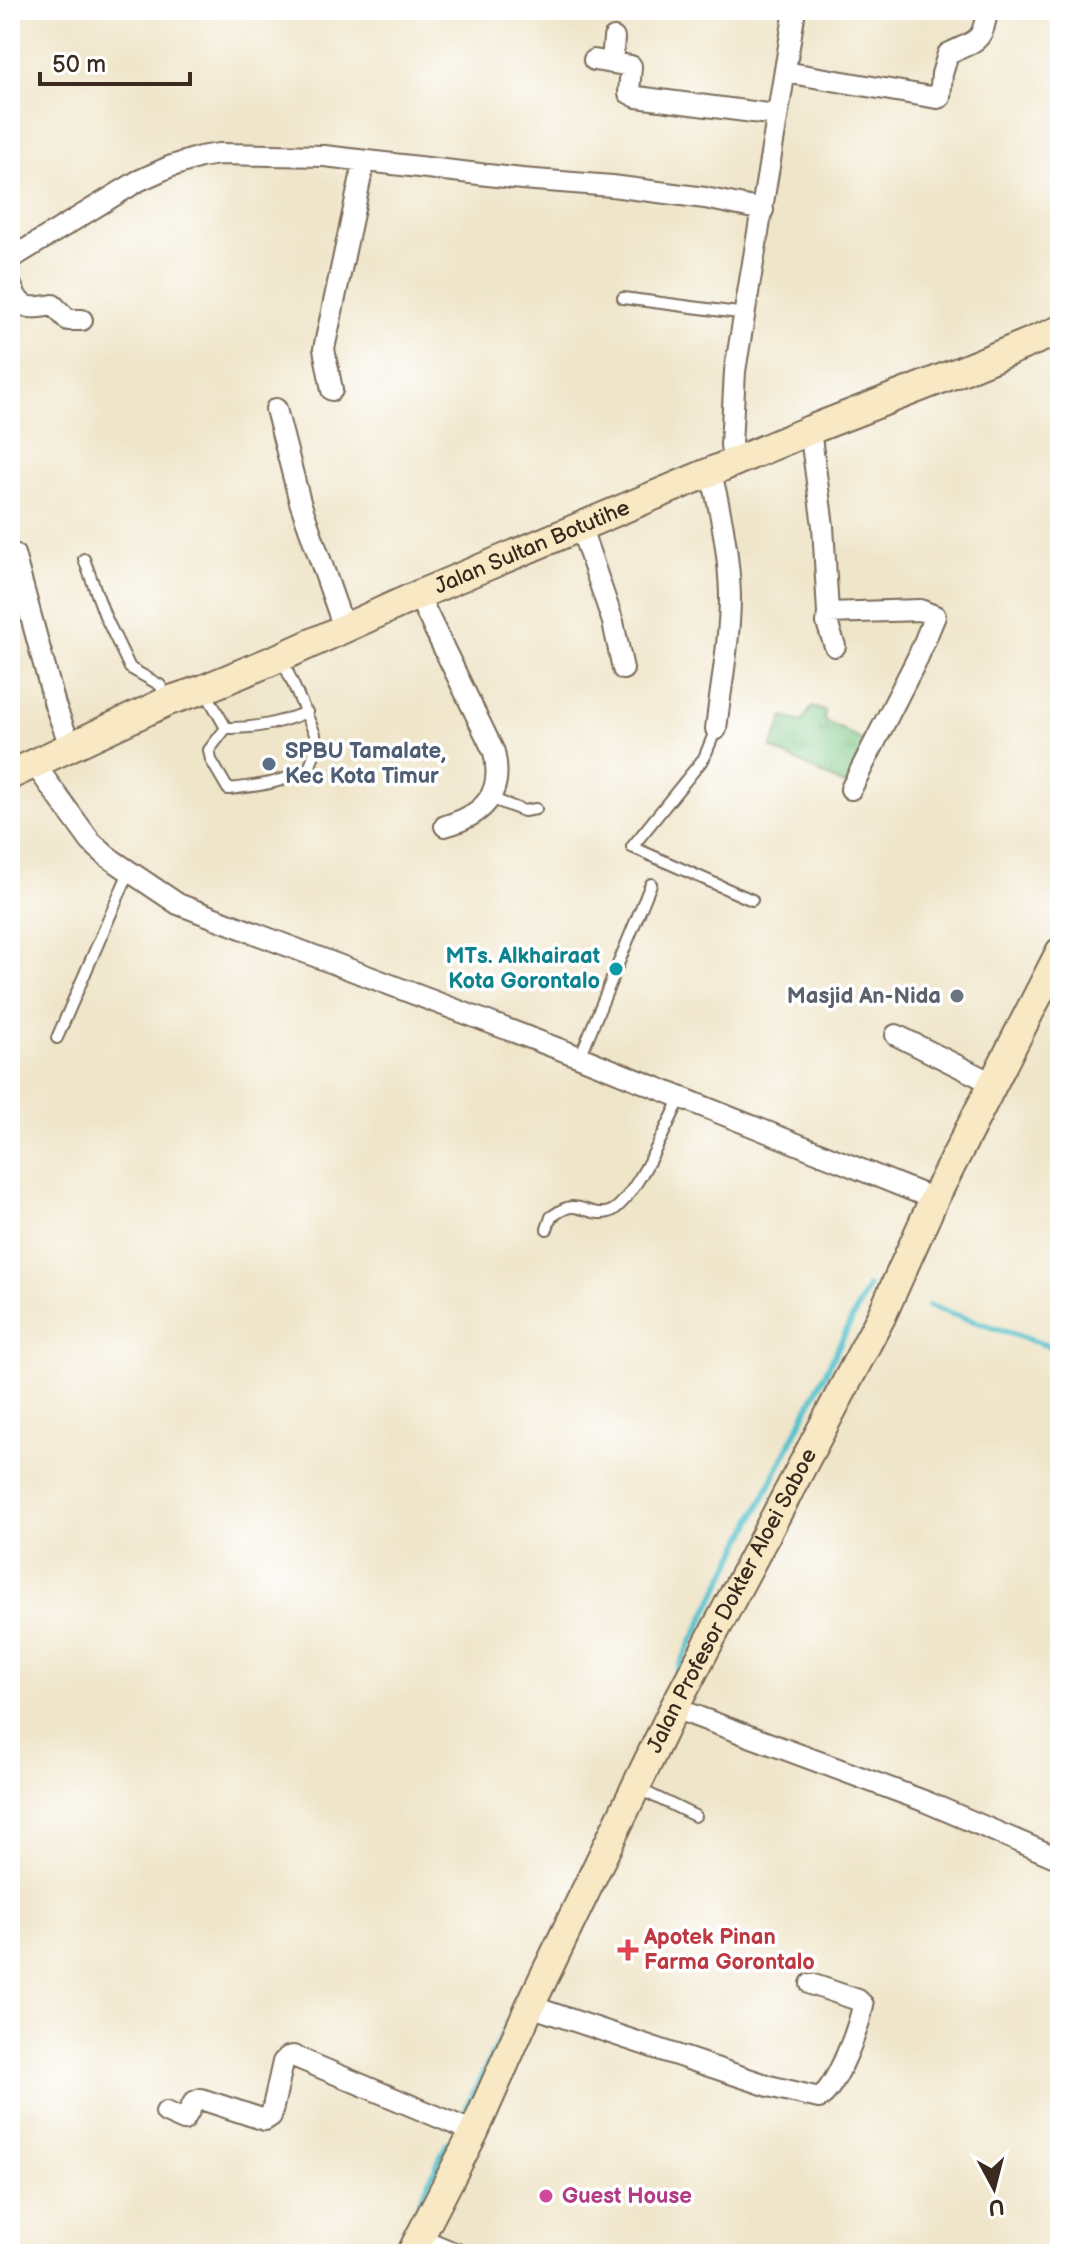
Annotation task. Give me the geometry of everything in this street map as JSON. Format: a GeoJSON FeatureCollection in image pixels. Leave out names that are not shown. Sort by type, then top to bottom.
{"type":"FeatureCollection","features":[{"type":"Feature","properties":{"kind":"street"},"geometry":{"type":"LineString","coordinates":[[716,729],[730,593],[721,513],[723,468],[731,445],[733,397],[795,10]]}},
{"type":"Feature","properties":{"kind":"street"},"geometry":{"type":"LineString","coordinates":[[785,72],[937,98],[940,97],[948,54],[980,38],[985,28],[987,10]]}},
{"type":"Feature","properties":{"kind":"street"},"geometry":{"type":"LineString","coordinates":[[614,38],[603,61],[631,66],[629,93],[637,97],[776,115]]}},
{"type":"Feature","properties":{"kind":"street"},"geometry":{"type":"LineString","coordinates":[[10,259],[138,181],[200,157],[234,153],[324,156],[627,188],[705,198],[763,210]]}},
{"type":"Feature","properties":{"kind":"street"},"geometry":{"type":"LineString","coordinates":[[332,390],[324,349],[364,162]]}},
{"type":"Feature","properties":{"kind":"street"},"geometry":{"type":"LineString","coordinates":[[10,283],[21,305],[53,305],[68,320],[82,320]]}},
{"type":"Feature","properties":{"kind":"street","name":"Jalan Sultan Botutihe"},"geometry":{"type":"LineString","coordinates":[[22,770],[168,701],[281,657],[418,595],[810,430],[1060,330]]}},
{"type":"Feature","properties":{"kind":"street"},"geometry":{"type":"LineString","coordinates":[[276,409],[300,502],[344,628]]}},
{"type":"Feature","properties":{"kind":"street"},"geometry":{"type":"LineString","coordinates":[[810,430],[823,526],[827,623],[835,646]]}},
{"type":"Feature","properties":{"kind":"street"},"geometry":{"type":"LineString","coordinates":[[581,528],[613,622],[623,669]]}},
{"type":"Feature","properties":{"kind":"street"},"geometry":{"type":"LineString","coordinates":[[14,554],[55,705],[71,748]]}},
{"type":"Feature","properties":{"kind":"street"},"geometry":{"type":"LineString","coordinates":[[418,595],[497,763],[496,784],[478,813],[445,826]]}},
{"type":"Feature","properties":{"kind":"street"},"geometry":{"type":"LineString","coordinates":[[828,613],[920,610],[935,616],[918,657],[851,789]]}},
{"type":"Feature","properties":{"kind":"street"},"geometry":{"type":"LineString","coordinates":[[22,770],[91,842],[178,904],[580,1057],[934,1199]]}},
{"type":"Feature","properties":{"kind":"street","name":"Jalan Profesor Dokter Aloei Saboe"},"geometry":{"type":"LineString","coordinates":[[415,2246],[474,2132],[530,2006],[674,1708],[881,1317],[934,1199],[1060,952]]}},
{"type":"Feature","properties":{"kind":"street"},"geometry":{"type":"LineString","coordinates":[[896,1035],[992,1083]]}},
{"type":"Feature","properties":{"kind":"street"},"geometry":{"type":"LineString","coordinates":[[674,1708],[924,1801],[1060,1859]]}},
{"type":"Feature","properties":{"kind":"street"},"geometry":{"type":"LineString","coordinates":[[530,2006],[769,2086],[819,2098],[827,2092],[839,2069],[863,2005],[858,2000],[811,1984]]}},
{"type":"Feature","properties":{"kind":"street"},"geometry":{"type":"LineString","coordinates":[[166,2112],[184,2120],[194,2102],[201,2099],[265,2120],[271,2116],[283,2062],[293,2056],[474,2132]]}},
{"type":"Feature","properties":{"kind":"street"},"geometry":{"type":"LineString","coordinates":[[415,2246],[457,2254]]}},
{"type":"Feature","properties":{"kind":"lane"},"geometry":{"type":"LineString","coordinates":[[623,298],[746,314]]}},
{"type":"Feature","properties":{"kind":"lane"},"geometry":{"type":"LineString","coordinates":[[84,559],[105,616],[130,668],[160,685],[168,701]]}},
{"type":"Feature","properties":{"kind":"lane"},"geometry":{"type":"LineString","coordinates":[[226,728],[209,750],[223,785],[228,789],[281,781],[310,767],[316,747],[315,734],[281,657]]}},
{"type":"Feature","properties":{"kind":"lane"},"geometry":{"type":"LineString","coordinates":[[204,689],[226,728]]}},
{"type":"Feature","properties":{"kind":"lane"},"geometry":{"type":"LineString","coordinates":[[226,728],[271,726],[307,712]]}},
{"type":"Feature","properties":{"kind":"lane"},"geometry":{"type":"LineString","coordinates":[[716,729],[704,758],[632,847],[752,900]]}},
{"type":"Feature","properties":{"kind":"lane"},"geometry":{"type":"LineString","coordinates":[[490,798],[524,811],[536,809]]}},
{"type":"Feature","properties":{"kind":"lane"},"geometry":{"type":"LineString","coordinates":[[57,1038],[129,872]]}},
{"type":"Feature","properties":{"kind":"lane"},"geometry":{"type":"LineString","coordinates":[[580,1057],[651,884]]}},
{"type":"Feature","properties":{"kind":"lane"},"geometry":{"type":"LineString","coordinates":[[547,1229],[551,1217],[573,1206],[594,1214],[614,1211],[622,1204],[640,1178],[681,1098]]}},
{"type":"Feature","properties":{"kind":"lane"},"geometry":{"type":"LineString","coordinates":[[635,1788],[695,1816]]}},
{"type":"Feature","properties":{"kind":"green space"},"geometry":{"type":"Polygon","coordinates":[[[812,707],[825,711],[824,720],[865,742],[846,786],[771,748],[784,717],[802,722],[812,707]]]}},
{"type":"Feature","properties":{"kind":"waterway"},"geometry":{"type":"LineString","coordinates":[[673,1680],[868,1287]]}},
{"type":"Feature","properties":{"kind":"waterway"},"geometry":{"type":"LineString","coordinates":[[929,1306],[1060,1350]]}},
{"type":"Feature","properties":{"kind":"waterway"},"geometry":{"type":"LineString","coordinates":[[459,2123],[508,2022]]}},
{"type":"Feature","properties":{"kind":"waterway"},"geometry":{"type":"LineString","coordinates":[[395,2254],[448,2142]]}},
{"type":"Feature","properties":{"kind":"place","name":"SPBU Tamalate, Kec Kota Timur"},"geometry":{"type":"Point","coordinates":[269,764]}},
{"type":"Feature","properties":{"kind":"place","name":"MTs. Alkhairaat Kota Gorontalo"},"geometry":{"type":"Point","coordinates":[616,969]}},
{"type":"Feature","properties":{"kind":"place","name":"Masjid An-Nida"},"geometry":{"type":"Point","coordinates":[957,996]}},
{"type":"Feature","properties":{"kind":"place","name":"Apotek Pinan Farma Gorontalo"},"geometry":{"type":"Point","coordinates":[628,1950]}},
{"type":"Feature","properties":{"kind":"place","name":"Guest House"},"geometry":{"type":"Point","coordinates":[546,2196]}}]}
